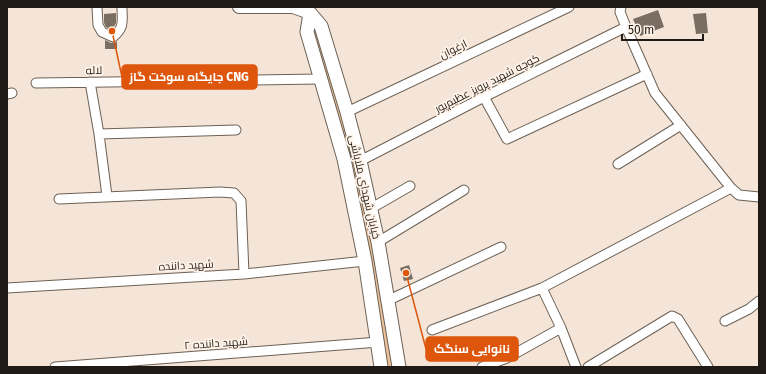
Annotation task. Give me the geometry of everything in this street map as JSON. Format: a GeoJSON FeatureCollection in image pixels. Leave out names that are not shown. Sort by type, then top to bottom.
{"type":"FeatureCollection","features":[{"type":"Feature","properties":{"kind":"main road","name":"خیابان شهدای ملاباشی"},"geometry":{"type":"LineString","coordinates":[[309,10],[307,32],[344,159],[365,261],[381,367]]}},
{"type":"Feature","properties":{"kind":"main road","name":"خیابان شهدای ملاباشی"},"geometry":{"type":"LineString","coordinates":[[309,10],[321,26],[360,161],[389,300],[399,367]]}},
{"type":"Feature","properties":{"kind":"street"},"geometry":{"type":"LineString","coordinates":[[97,7],[98,25],[102,32],[113,37],[120,31],[122,22],[122,7]]}},
{"type":"Feature","properties":{"kind":"street"},"geometry":{"type":"LineString","coordinates":[[239,7],[292,7],[309,10]]}},
{"type":"Feature","properties":{"kind":"street","name":"ارغوان"},"geometry":{"type":"LineString","coordinates":[[347,112],[569,7]]}},
{"type":"Feature","properties":{"kind":"street"},"geometry":{"type":"LineString","coordinates":[[621,7],[620,12],[655,93],[731,188],[739,195],[759,197]]}},
{"type":"Feature","properties":{"kind":"street","name":"کوچه شهید پرویز عظیم‌پور"},"geometry":{"type":"LineString","coordinates":[[360,161],[484,97],[626,27]]}},
{"type":"Feature","properties":{"kind":"street"},"geometry":{"type":"LineString","coordinates":[[484,97],[507,139],[647,74]]}},
{"type":"Feature","properties":{"kind":"street","name":"لاله"},"geometry":{"type":"LineString","coordinates":[[36,83],[320,79]]}},
{"type":"Feature","properties":{"kind":"street"},"geometry":{"type":"LineString","coordinates":[[90,82],[100,134],[108,196]]}},
{"type":"Feature","properties":{"kind":"street"},"geometry":{"type":"LineString","coordinates":[[618,164],[681,125]]}},
{"type":"Feature","properties":{"kind":"street"},"geometry":{"type":"LineString","coordinates":[[100,134],[236,130]]}},
{"type":"Feature","properties":{"kind":"street"},"geometry":{"type":"LineString","coordinates":[[370,209],[410,186]]}},
{"type":"Feature","properties":{"kind":"street"},"geometry":{"type":"LineString","coordinates":[[432,330],[542,288],[731,188]]}},
{"type":"Feature","properties":{"kind":"street"},"geometry":{"type":"LineString","coordinates":[[378,242],[464,190]]}},
{"type":"Feature","properties":{"kind":"street"},"geometry":{"type":"LineString","coordinates":[[59,199],[220,192],[234,193],[241,201],[244,274]]}},
{"type":"Feature","properties":{"kind":"street"},"geometry":{"type":"LineString","coordinates":[[389,300],[500,247]]}},
{"type":"Feature","properties":{"kind":"street","name":"شهید داننده"},"geometry":{"type":"LineString","coordinates":[[7,288],[244,274],[365,261]]}},
{"type":"Feature","properties":{"kind":"street"},"geometry":{"type":"LineString","coordinates":[[542,288],[561,328],[576,367]]}},
{"type":"Feature","properties":{"kind":"street"},"geometry":{"type":"LineString","coordinates":[[725,321],[749,309],[759,301]]}},
{"type":"Feature","properties":{"kind":"street"},"geometry":{"type":"LineString","coordinates":[[588,367],[672,316],[678,319],[708,367]]}},
{"type":"Feature","properties":{"kind":"street"},"geometry":{"type":"LineString","coordinates":[[482,367],[509,363],[561,328]]}},
{"type":"Feature","properties":{"kind":"street","name":"شهید داننده ۲"},"geometry":{"type":"LineString","coordinates":[[55,367],[378,342]]}},
{"type":"Feature","properties":{"kind":"shaded area"},"geometry":{"type":"Polygon","coordinates":[[[314,28],[321,36],[343,113],[377,257],[395,367],[386,367],[314,43],[314,28]]]}},
{"type":"Feature","properties":{"kind":"building"},"geometry":{"type":"Polygon","coordinates":[[[658,10],[664,27],[640,36],[633,19],[658,10]]]}},
{"type":"Feature","properties":{"kind":"building"},"geometry":{"type":"Polygon","coordinates":[[[116,13],[116,23],[112,30],[106,27],[104,23],[104,14],[116,13]]]}},
{"type":"Feature","properties":{"kind":"building"},"geometry":{"type":"Polygon","coordinates":[[[706,13],[708,33],[696,34],[693,14],[706,13]]]}},
{"type":"Feature","properties":{"kind":"building"},"geometry":{"type":"Polygon","coordinates":[[[105,40],[111,43],[117,42],[117,49],[105,49],[105,40]]]}},
{"type":"Feature","properties":{"kind":"building"},"geometry":{"type":"Polygon","coordinates":[[[409,265],[413,279],[404,281],[400,268],[409,265]]]}},
{"type":"Feature","properties":{"kind":"place","name":"جایگاه سوخت گاز CNG"},"geometry":{"type":"Point","coordinates":[112,31]}},
{"type":"Feature","properties":{"kind":"place","name":"نانوایی سنگک"},"geometry":{"type":"Point","coordinates":[406,273]}}]}
